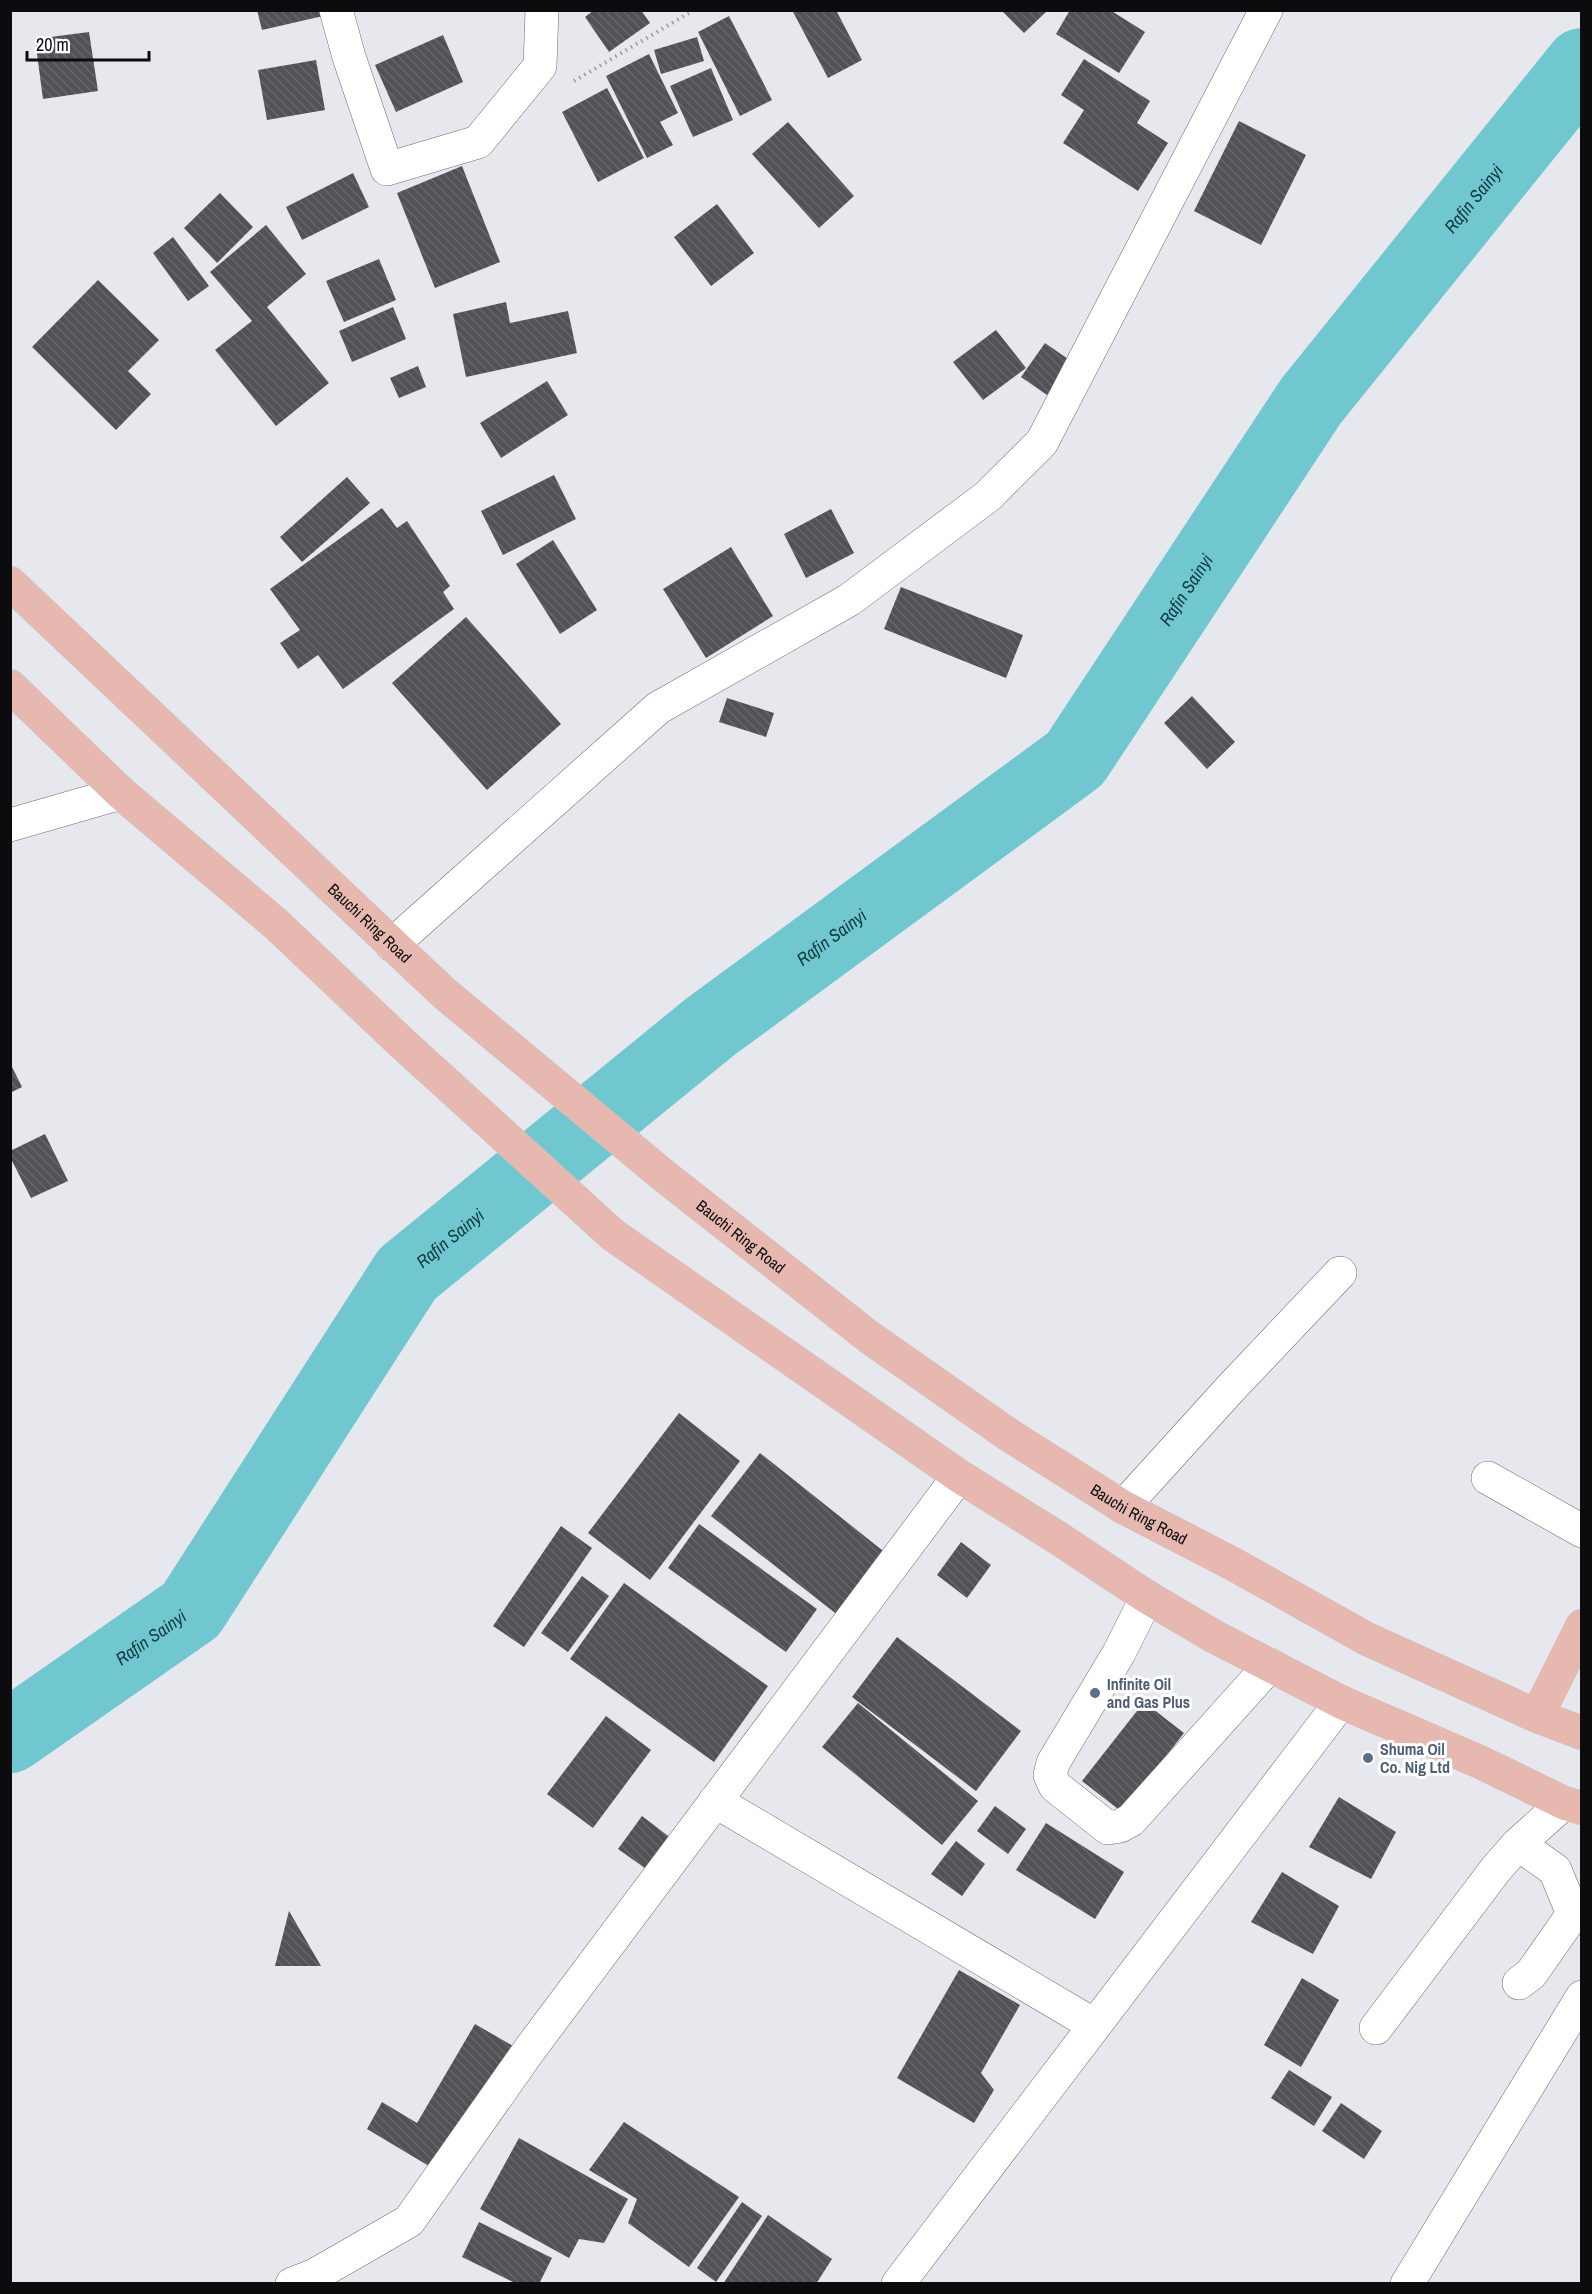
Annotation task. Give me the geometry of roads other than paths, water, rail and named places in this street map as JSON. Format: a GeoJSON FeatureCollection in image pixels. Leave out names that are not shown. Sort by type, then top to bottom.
{"type":"FeatureCollection","features":[{"type":"Feature","properties":{"kind":"main road","name":"Bauchi Ring Road"},"geometry":{"type":"LineString","coordinates":[[10,582],[444,993],[663,1175],[869,1337],[1010,1435],[1123,1507],[1233,1564],[1367,1639],[1537,1716],[1581,1733]]}},
{"type":"Feature","properties":{"kind":"main road"},"geometry":{"type":"LineString","coordinates":[[10,686],[121,793],[276,924],[403,1044],[613,1234],[959,1476],[1147,1597],[1215,1637],[1341,1702],[1424,1737],[1573,1806]]}},
{"type":"Feature","properties":{"kind":"main road"},"geometry":{"type":"LineString","coordinates":[[1537,1716],[1581,1626]]}},
{"type":"Feature","properties":{"kind":"street"},"geometry":{"type":"LineString","coordinates":[[336,10],[349,57],[387,169],[478,142],[540,66],[542,10]]}},
{"type":"Feature","properties":{"kind":"street"},"geometry":{"type":"LineString","coordinates":[[392,945],[658,708],[849,600],[988,496],[1042,442],[1266,10]]}},
{"type":"Feature","properties":{"kind":"street"},"geometry":{"type":"LineString","coordinates":[[10,825],[121,793]]}},
{"type":"Feature","properties":{"kind":"street"},"geometry":{"type":"LineString","coordinates":[[1123,1507],[1230,1389],[1340,1274]]}},
{"type":"Feature","properties":{"kind":"street"},"geometry":{"type":"LineString","coordinates":[[292,2283],[315,2275],[409,2221],[530,2049],[959,1476]]}},
{"type":"Feature","properties":{"kind":"street"},"geometry":{"type":"LineString","coordinates":[[1488,1478],[1581,1531]]}},
{"type":"Feature","properties":{"kind":"street"},"geometry":{"type":"LineString","coordinates":[[1147,1597],[1119,1653],[1053,1763],[1050,1775],[1055,1786],[1108,1828],[1120,1826],[1131,1820],[1270,1665]]}},
{"type":"Feature","properties":{"kind":"street"},"geometry":{"type":"LineString","coordinates":[[898,2283],[1341,1702]]}},
{"type":"Feature","properties":{"kind":"street"},"geometry":{"type":"LineString","coordinates":[[714,1801],[1094,2025]]}},
{"type":"Feature","properties":{"kind":"street"},"geometry":{"type":"LineString","coordinates":[[1376,2028],[1496,1869],[1518,1844],[1573,1806]]}},
{"type":"Feature","properties":{"kind":"street"},"geometry":{"type":"LineString","coordinates":[[1518,1844],[1555,1870],[1573,1914],[1531,1974],[1519,1983]]}},
{"type":"Feature","properties":{"kind":"street"},"geometry":{"type":"LineString","coordinates":[[1407,2283],[1581,1997]]}},
{"type":"Feature","properties":{"kind":"waterway","name":"Rafin Sainyi"},"geometry":{"type":"LineString","coordinates":[[10,1736],[191,1610],[407,1274],[710,1027],[1075,759],[1311,401],[1582,65]]}},
{"type":"Feature","properties":{"kind":"place","name":"Infinite Oil and Gas Plus"},"geometry":{"type":"Point","coordinates":[1095,1693]}},
{"type":"Feature","properties":{"kind":"place","name":"Shuma Oil Co. Nig Ltd"},"geometry":{"type":"Point","coordinates":[1368,1758]}}]}
